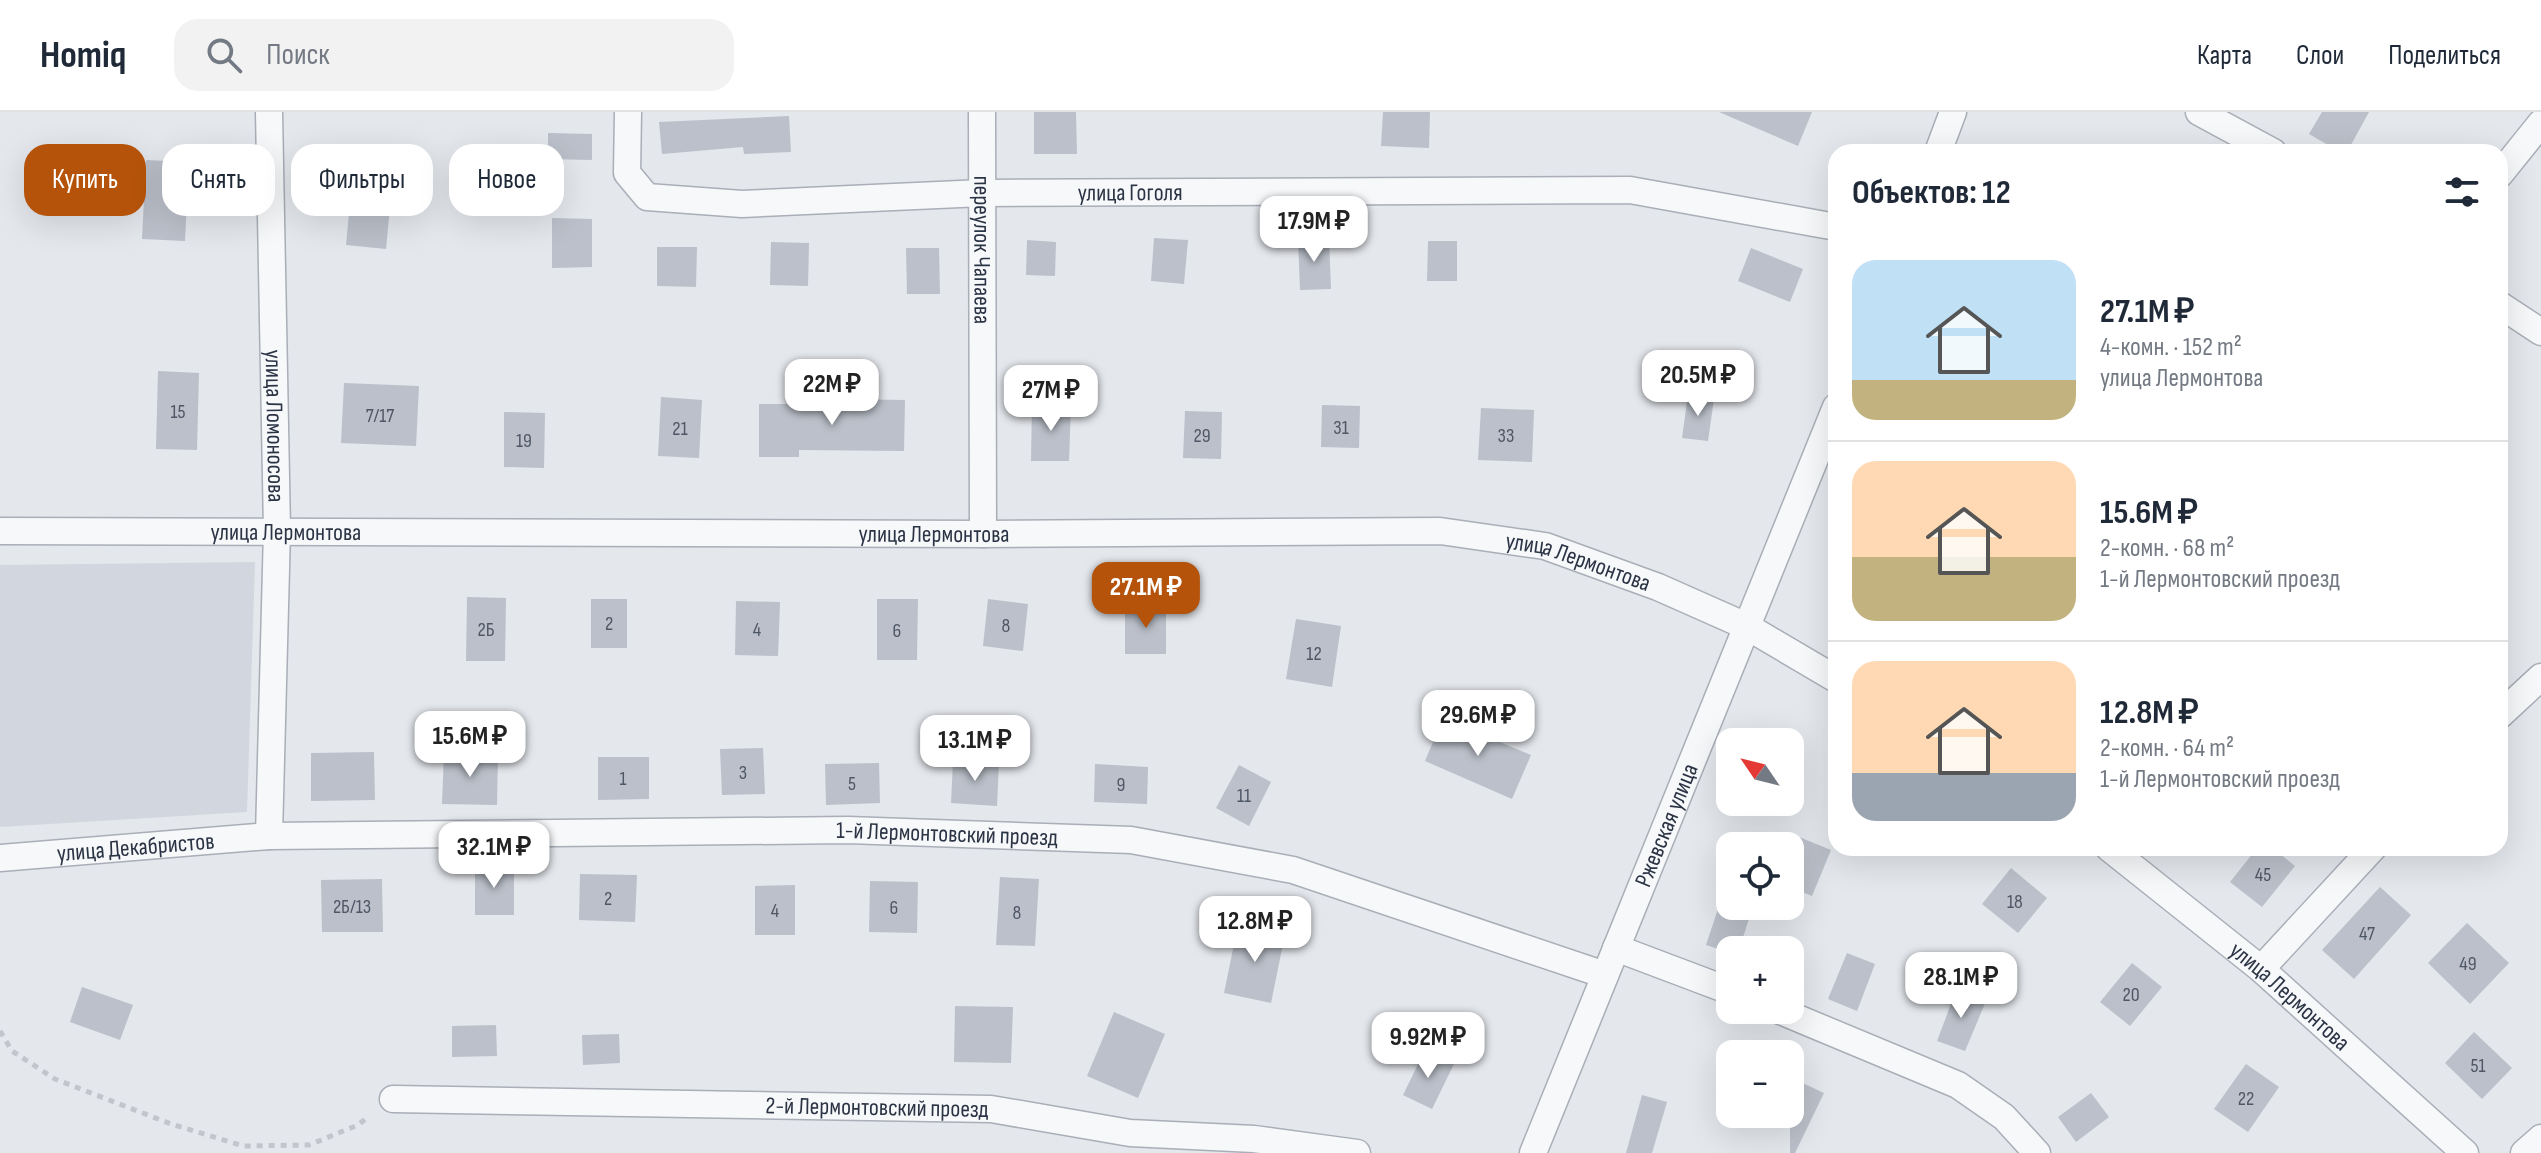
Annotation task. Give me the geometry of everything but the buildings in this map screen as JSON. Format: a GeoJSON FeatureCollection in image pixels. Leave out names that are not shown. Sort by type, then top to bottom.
{"type":"FeatureCollection","features":[{"type":"Feature","properties":{"kind":"street","name":"улица Ломоносова"},"geometry":{"type":"LineString","coordinates":[[269,112],[277,530],[269,836]]}},
{"type":"Feature","properties":{"kind":"street","name":"улица Гоголя"},"geometry":{"type":"LineString","coordinates":[[628,112],[627,173],[647,197],[742,204],[982,193],[1630,190],[1828,226]]}},
{"type":"Feature","properties":{"kind":"street","name":"переулок Чапаева"},"geometry":{"type":"LineString","coordinates":[[982,112],[983,534]]}},
{"type":"Feature","properties":{"kind":"street"},"geometry":{"type":"LineString","coordinates":[[1941,144],[1953,112]]}},
{"type":"Feature","properties":{"kind":"street"},"geometry":{"type":"LineString","coordinates":[[2199,112],[2258,144]]}},
{"type":"Feature","properties":{"kind":"street"},"geometry":{"type":"LineString","coordinates":[[2508,164],[2541,123]]}},
{"type":"Feature","properties":{"kind":"street"},"geometry":{"type":"LineString","coordinates":[[2508,310],[2541,332]]}},
{"type":"Feature","properties":{"kind":"street","name":"Ржевская улица"},"geometry":{"type":"LineString","coordinates":[[1533,1153],[1828,426]]}},
{"type":"Feature","properties":{"kind":"street","name":"улица Лермонтова"},"geometry":{"type":"LineString","coordinates":[[0,531],[983,534],[1440,531],[1545,546],[1658,587],[1746,626],[1828,674]]}},
{"type":"Feature","properties":{"kind":"street"},"geometry":{"type":"LineString","coordinates":[[2508,708],[2541,677]]}},
{"type":"Feature","properties":{"kind":"street","name":"1-й Лермонтовский проезд"},"geometry":{"type":"LineString","coordinates":[[269,836],[848,830],[1131,840],[1293,870],[1605,975]]}},
{"type":"Feature","properties":{"kind":"street","name":"улица Декабристов"},"geometry":{"type":"LineString","coordinates":[[0,858],[269,836]]}},
{"type":"Feature","properties":{"kind":"street","name":"улица Лермонтова"},"geometry":{"type":"LineString","coordinates":[[2119,856],[2261,969],[2465,1153]]}},
{"type":"Feature","properties":{"kind":"street"},"geometry":{"type":"LineString","coordinates":[[2261,969],[2366,856]]}},
{"type":"Feature","properties":{"kind":"street"},"geometry":{"type":"LineString","coordinates":[[1616,948],[1716,986]]}},
{"type":"Feature","properties":{"kind":"street"},"geometry":{"type":"LineString","coordinates":[[1804,1021],[1958,1085],[2004,1117],[2037,1153]]}},
{"type":"Feature","properties":{"kind":"street","name":"2-й Лермонтовский проезд"},"geometry":{"type":"LineString","coordinates":[[393,1099],[991,1109],[1130,1133],[1254,1139],[1357,1153]]}},
{"type":"Feature","properties":{"kind":"street"},"geometry":{"type":"LineString","coordinates":[[2524,1153],[2541,1138]]}},
{"type":"Feature","properties":{"kind":"path"},"geometry":{"type":"LineString","coordinates":[[0,1031],[12,1051],[55,1079],[171,1124],[243,1146],[309,1145],[358,1125],[393,1099]]}},
{"type":"Feature","properties":{"kind":"shaded area"},"geometry":{"type":"Polygon","coordinates":[[[255,562],[247,812],[0,827],[0,565],[255,562]]]}}]}
